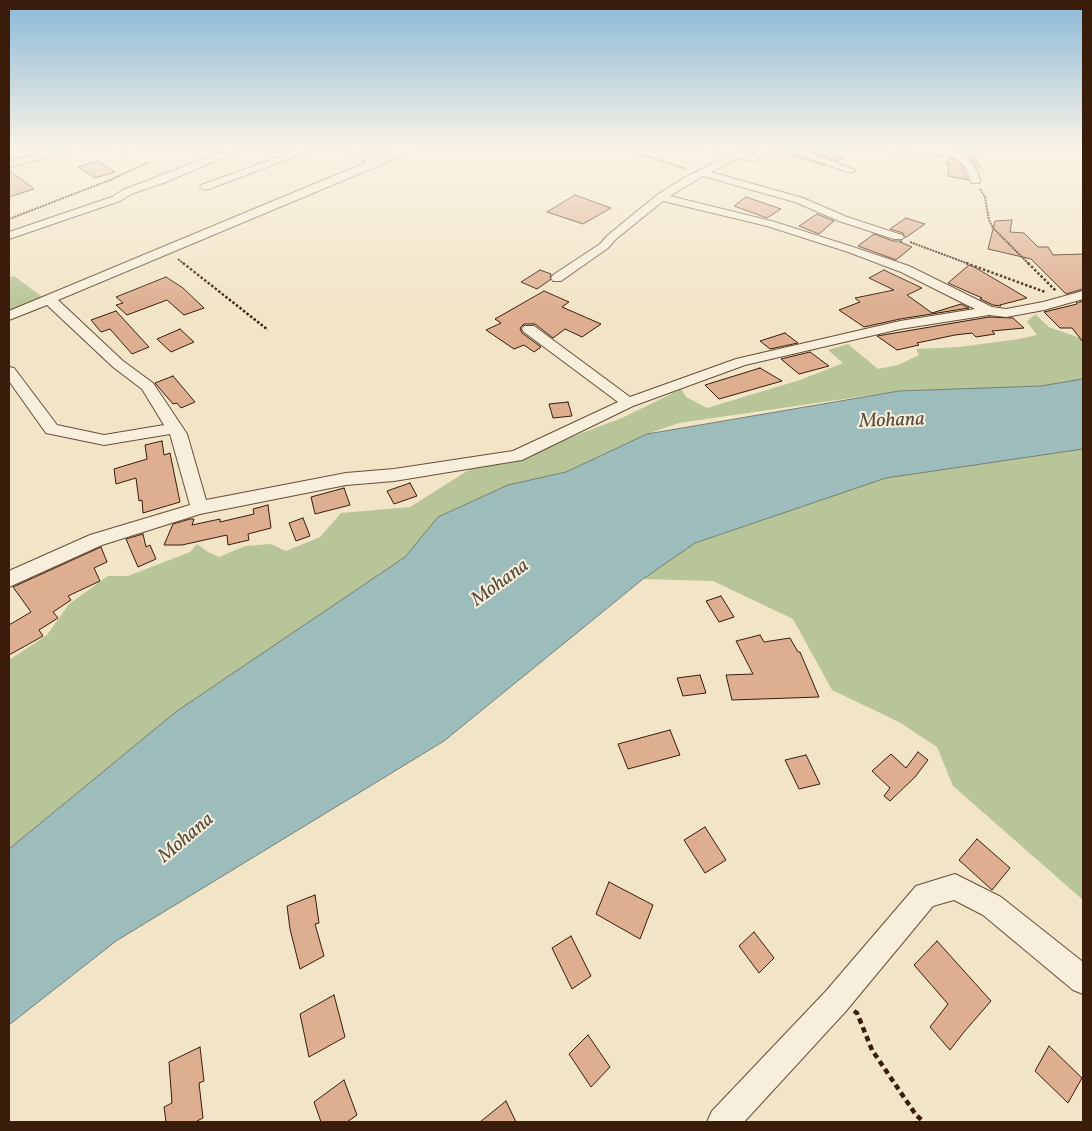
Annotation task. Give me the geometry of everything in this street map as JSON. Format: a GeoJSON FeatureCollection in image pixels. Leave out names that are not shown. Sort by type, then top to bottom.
{"type":"FeatureCollection","features":[{"type":"Feature","properties":{"kind":"street"},"geometry":{"type":"LineString","coordinates":[[9,236],[108,202]]}},
{"type":"Feature","properties":{"kind":"street"},"geometry":{"type":"LineString","coordinates":[[9,316],[281,202]]}},
{"type":"Feature","properties":{"kind":"street"},"geometry":{"type":"LineString","coordinates":[[558,278],[604,246],[612,237],[655,202]]}},
{"type":"Feature","properties":{"kind":"street"},"geometry":{"type":"LineString","coordinates":[[680,202],[771,224],[852,250],[905,269],[989,311]]}},
{"type":"Feature","properties":{"kind":"street"},"geometry":{"type":"LineString","coordinates":[[803,202],[843,219],[898,237]]}},
{"type":"Feature","properties":{"kind":"street"},"geometry":{"type":"LineString","coordinates":[[9,578],[96,540],[200,508],[346,479],[394,475],[516,456],[628,403],[741,362],[900,326],[989,311],[1006,313],[1083,295]]}},
{"type":"Feature","properties":{"kind":"street"},"geometry":{"type":"LineString","coordinates":[[50,300],[118,364],[148,386],[179,434],[200,508]]}},
{"type":"Feature","properties":{"kind":"street"},"geometry":{"type":"LineString","coordinates":[[529,329],[612,389],[628,403]]}},
{"type":"Feature","properties":{"kind":"street"},"geometry":{"type":"LineString","coordinates":[[9,371],[52,429],[104,440],[174,428]]}},
{"type":"Feature","properties":{"kind":"street"},"geometry":{"type":"LineString","coordinates":[[723,1122],[836,1000],[924,895],[955,887],[992,906],[1083,980]]}},
{"type":"Feature","properties":{"kind":"path"},"geometry":{"type":"LineString","coordinates":[[9,218],[52,202]]}},
{"type":"Feature","properties":{"kind":"path"},"geometry":{"type":"LineString","coordinates":[[986,202],[989,220],[993,228],[1065,300]]}},
{"type":"Feature","properties":{"kind":"path"},"geometry":{"type":"LineString","coordinates":[[898,237],[1065,300]]}},
{"type":"Feature","properties":{"kind":"path"},"geometry":{"type":"LineString","coordinates":[[168,250],[268,330]]}},
{"type":"Feature","properties":{"kind":"path"},"geometry":{"type":"LineString","coordinates":[[836,1000],[857,1013],[872,1050],[916,1115],[924,1122]]}},
{"type":"Feature","properties":{"kind":"green space"},"geometry":{"type":"Polygon","coordinates":[[[14,276],[45,299],[9,314],[9,278],[14,276]]]}},
{"type":"Feature","properties":{"kind":"green space"},"geometry":{"type":"Polygon","coordinates":[[[1035,314],[1049,327],[1083,339],[1083,379],[1041,386],[899,391],[679,423],[647,434],[566,472],[508,485],[438,517],[405,557],[177,711],[9,849],[9,660],[47,635],[69,604],[108,576],[128,576],[190,552],[197,544],[219,557],[245,546],[271,544],[286,551],[320,537],[341,513],[410,507],[472,468],[528,457],[571,437],[622,418],[681,389],[686,397],[707,408],[800,380],[843,363],[828,350],[848,344],[878,369],[898,365],[919,355],[916,349],[959,347],[1037,335],[1027,322],[1035,314]]]}},
{"type":"Feature","properties":{"kind":"green space"},"geometry":{"type":"Polygon","coordinates":[[[1083,449],[1083,900],[953,786],[937,747],[899,722],[832,690],[793,619],[713,581],[643,579],[695,543],[886,478],[1083,449]]]}},
{"type":"Feature","properties":{"kind":"water","name":"Mohana"},"geometry":{"type":"Polygon","coordinates":[[[1083,379],[1083,449],[886,478],[695,543],[643,579],[444,741],[116,941],[9,1025],[9,849],[177,711],[405,557],[438,517],[508,485],[566,472],[647,434],[899,391],[1041,386],[1083,379]]]}},
{"type":"Feature","properties":{"kind":"building"},"geometry":{"type":"Polygon","coordinates":[[[564,202],[594,202],[611,208],[583,224],[547,212],[564,202]]]}},
{"type":"Feature","properties":{"kind":"building"},"geometry":{"type":"Polygon","coordinates":[[[740,202],[760,202],[781,209],[767,218],[734,206],[740,202]]]}},
{"type":"Feature","properties":{"kind":"building"},"geometry":{"type":"Polygon","coordinates":[[[817,214],[834,221],[819,234],[799,226],[817,214]]]}},
{"type":"Feature","properties":{"kind":"building"},"geometry":{"type":"Polygon","coordinates":[[[906,218],[925,224],[905,238],[903,233],[890,229],[906,218]]]}},
{"type":"Feature","properties":{"kind":"building"},"geometry":{"type":"Polygon","coordinates":[[[1012,220],[1010,232],[1024,233],[1038,247],[1048,247],[1053,255],[1083,254],[1083,289],[1066,294],[1031,259],[988,249],[995,221],[1012,220]]]}},
{"type":"Feature","properties":{"kind":"building"},"geometry":{"type":"Polygon","coordinates":[[[874,234],[893,241],[902,241],[900,242],[912,247],[896,260],[858,246],[874,234]]]}},
{"type":"Feature","properties":{"kind":"building"},"geometry":{"type":"Polygon","coordinates":[[[969,265],[1027,298],[1001,306],[993,305],[948,283],[969,265]]]}},
{"type":"Feature","properties":{"kind":"building"},"geometry":{"type":"Polygon","coordinates":[[[540,270],[551,274],[550,280],[537,289],[521,282],[540,270]]]}},
{"type":"Feature","properties":{"kind":"building"},"geometry":{"type":"Polygon","coordinates":[[[884,270],[922,288],[907,295],[932,313],[961,304],[969,308],[864,327],[839,310],[860,302],[855,298],[894,290],[869,278],[884,270]]]}},
{"type":"Feature","properties":{"kind":"building"},"geometry":{"type":"Polygon","coordinates":[[[166,277],[183,288],[204,308],[184,315],[167,300],[127,315],[116,305],[123,303],[116,297],[166,277]]]}},
{"type":"Feature","properties":{"kind":"building"},"geometry":{"type":"Polygon","coordinates":[[[544,291],[569,302],[562,307],[601,324],[582,337],[565,329],[553,338],[535,324],[524,324],[520,328],[522,333],[541,347],[534,352],[524,345],[514,349],[486,330],[501,323],[495,319],[544,291]]]}},
{"type":"Feature","properties":{"kind":"building"},"geometry":{"type":"Polygon","coordinates":[[[1083,301],[1083,342],[1072,328],[1060,328],[1044,312],[1083,301]]]}},
{"type":"Feature","properties":{"kind":"building"},"geometry":{"type":"Polygon","coordinates":[[[116,311],[149,347],[132,354],[110,329],[101,332],[91,320],[116,311]]]}},
{"type":"Feature","properties":{"kind":"building"},"geometry":{"type":"Polygon","coordinates":[[[989,317],[1013,318],[1024,328],[992,331],[995,334],[976,337],[972,333],[955,335],[917,343],[919,345],[897,350],[877,336],[989,317]]]}},
{"type":"Feature","properties":{"kind":"building"},"geometry":{"type":"Polygon","coordinates":[[[180,329],[194,342],[171,352],[157,339],[180,329]]]}},
{"type":"Feature","properties":{"kind":"building"},"geometry":{"type":"Polygon","coordinates":[[[785,333],[798,343],[770,349],[760,341],[785,333]]]}},
{"type":"Feature","properties":{"kind":"building"},"geometry":{"type":"Polygon","coordinates":[[[810,352],[829,366],[799,374],[781,359],[810,352]]]}},
{"type":"Feature","properties":{"kind":"building"},"geometry":{"type":"Polygon","coordinates":[[[760,368],[782,381],[719,399],[705,385],[760,368]]]}},
{"type":"Feature","properties":{"kind":"building"},"geometry":{"type":"Polygon","coordinates":[[[173,376],[195,402],[181,408],[177,403],[173,404],[155,383],[173,376]]]}},
{"type":"Feature","properties":{"kind":"building"},"geometry":{"type":"Polygon","coordinates":[[[568,402],[572,416],[553,418],[549,404],[568,402]]]}},
{"type":"Feature","properties":{"kind":"building"},"geometry":{"type":"Polygon","coordinates":[[[162,441],[164,455],[170,453],[180,502],[143,513],[142,500],[139,501],[136,478],[116,484],[114,469],[147,459],[145,445],[162,441]]]}},
{"type":"Feature","properties":{"kind":"building"},"geometry":{"type":"Polygon","coordinates":[[[410,483],[417,496],[394,504],[387,491],[410,483]]]}},
{"type":"Feature","properties":{"kind":"building"},"geometry":{"type":"Polygon","coordinates":[[[344,488],[350,505],[315,514],[311,497],[344,488]]]}},
{"type":"Feature","properties":{"kind":"building"},"geometry":{"type":"Polygon","coordinates":[[[268,505],[271,528],[248,534],[249,540],[228,545],[227,535],[182,545],[164,545],[173,524],[190,519],[194,519],[192,525],[220,519],[220,522],[254,514],[253,509],[268,505]]]}},
{"type":"Feature","properties":{"kind":"building"},"geometry":{"type":"Polygon","coordinates":[[[303,518],[310,536],[296,541],[289,523],[303,518]]]}},
{"type":"Feature","properties":{"kind":"building"},"geometry":{"type":"Polygon","coordinates":[[[143,534],[146,547],[150,545],[156,559],[138,567],[126,539],[143,534]]]}},
{"type":"Feature","properties":{"kind":"building"},"geometry":{"type":"Polygon","coordinates":[[[101,547],[107,562],[94,568],[100,581],[68,596],[71,600],[53,612],[58,618],[39,630],[43,636],[9,655],[9,625],[31,612],[13,587],[101,547]]]}},
{"type":"Feature","properties":{"kind":"building"},"geometry":{"type":"Polygon","coordinates":[[[721,596],[734,617],[719,622],[706,601],[721,596]]]}},
{"type":"Feature","properties":{"kind":"building"},"geometry":{"type":"Polygon","coordinates":[[[760,635],[764,642],[790,638],[798,652],[800,652],[819,697],[732,700],[726,675],[753,674],[736,641],[760,635]]]}},
{"type":"Feature","properties":{"kind":"building"},"geometry":{"type":"Polygon","coordinates":[[[700,675],[706,693],[683,696],[677,678],[700,675]]]}},
{"type":"Feature","properties":{"kind":"building"},"geometry":{"type":"Polygon","coordinates":[[[670,730],[680,755],[628,769],[618,744],[670,730]]]}},
{"type":"Feature","properties":{"kind":"building"},"geometry":{"type":"Polygon","coordinates":[[[918,752],[928,760],[915,777],[890,801],[884,796],[890,788],[872,771],[891,754],[906,768],[918,752]]]}},
{"type":"Feature","properties":{"kind":"building"},"geometry":{"type":"Polygon","coordinates":[[[806,755],[820,784],[799,789],[785,760],[806,755]]]}},
{"type":"Feature","properties":{"kind":"building"},"geometry":{"type":"Polygon","coordinates":[[[705,827],[726,860],[705,873],[684,840],[705,827]]]}},
{"type":"Feature","properties":{"kind":"building"},"geometry":{"type":"Polygon","coordinates":[[[977,839],[1010,868],[992,890],[959,860],[977,839]]]}},
{"type":"Feature","properties":{"kind":"building"},"geometry":{"type":"Polygon","coordinates":[[[609,882],[653,905],[640,939],[596,914],[609,882]]]}},
{"type":"Feature","properties":{"kind":"building"},"geometry":{"type":"Polygon","coordinates":[[[315,895],[319,923],[315,924],[324,956],[300,969],[290,929],[287,906],[315,895]]]}},
{"type":"Feature","properties":{"kind":"building"},"geometry":{"type":"Polygon","coordinates":[[[754,932],[774,958],[759,973],[739,946],[754,932]]]}},
{"type":"Feature","properties":{"kind":"building"},"geometry":{"type":"Polygon","coordinates":[[[571,936],[591,976],[572,989],[552,948],[571,936]]]}},
{"type":"Feature","properties":{"kind":"building"},"geometry":{"type":"Polygon","coordinates":[[[937,941],[991,1001],[950,1050],[930,1027],[948,1004],[914,965],[937,941]]]}},
{"type":"Feature","properties":{"kind":"building"},"geometry":{"type":"Polygon","coordinates":[[[334,995],[345,1037],[309,1057],[300,1014],[334,995]]]}},
{"type":"Feature","properties":{"kind":"building"},"geometry":{"type":"Polygon","coordinates":[[[588,1035],[610,1067],[591,1087],[569,1054],[588,1035]]]}},
{"type":"Feature","properties":{"kind":"building"},"geometry":{"type":"Polygon","coordinates":[[[1049,1046],[1082,1078],[1068,1103],[1035,1071],[1049,1046]]]}},
{"type":"Feature","properties":{"kind":"building"},"geometry":{"type":"Polygon","coordinates":[[[200,1047],[204,1081],[199,1083],[203,1118],[195,1122],[166,1122],[164,1107],[172,1103],[169,1062],[200,1047]]]}},
{"type":"Feature","properties":{"kind":"building"},"geometry":{"type":"Polygon","coordinates":[[[344,1080],[357,1115],[347,1122],[321,1122],[314,1102],[344,1080]]]}},
{"type":"Feature","properties":{"kind":"building"},"geometry":{"type":"Polygon","coordinates":[[[506,1101],[516,1122],[480,1122],[506,1101]]]}}]}
